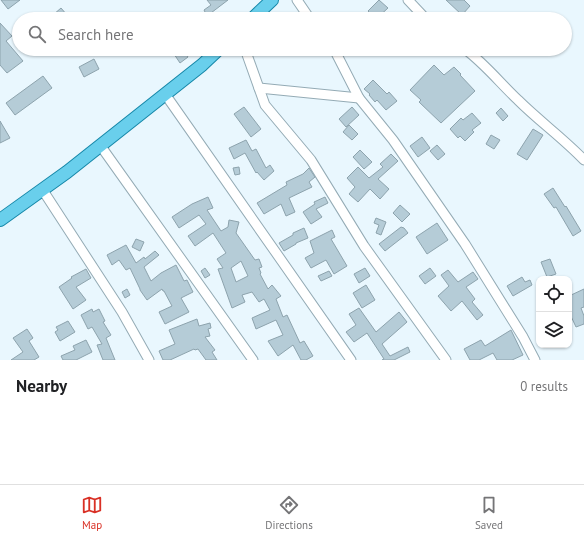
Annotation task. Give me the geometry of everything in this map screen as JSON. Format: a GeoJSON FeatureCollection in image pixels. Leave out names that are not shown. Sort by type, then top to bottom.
{"type":"FeatureCollection","features":[{"type":"Feature","properties":{"kind":"main road"},"geometry":{"type":"LineString","coordinates":[[259,12],[272,0]]}},
{"type":"Feature","properties":{"kind":"main road"},"geometry":{"type":"LineString","coordinates":[[0,220],[42,190],[212,56]]}},
{"type":"Feature","properties":{"kind":"street"},"geometry":{"type":"LineString","coordinates":[[296,0],[305,12]]}},
{"type":"Feature","properties":{"kind":"street"},"geometry":{"type":"LineString","coordinates":[[408,0],[419,12]]}},
{"type":"Feature","properties":{"kind":"street"},"geometry":{"type":"LineString","coordinates":[[248,56],[265,105],[311,160],[364,246],[446,360]]}},
{"type":"Feature","properties":{"kind":"street"},"geometry":{"type":"LineString","coordinates":[[338,56],[359,98],[392,140],[465,244],[523,337],[535,360]]}},
{"type":"Feature","properties":{"kind":"street"},"geometry":{"type":"LineString","coordinates":[[475,56],[519,101],[571,146],[584,160]]}},
{"type":"Feature","properties":{"kind":"street"},"geometry":{"type":"LineString","coordinates":[[259,88],[359,98]]}},
{"type":"Feature","properties":{"kind":"street"},"geometry":{"type":"LineString","coordinates":[[164,94],[350,360]]}},
{"type":"Feature","properties":{"kind":"street"},"geometry":{"type":"LineString","coordinates":[[100,145],[253,360]]}},
{"type":"Feature","properties":{"kind":"street"},"geometry":{"type":"LineString","coordinates":[[42,190],[122,312],[149,360]]}},
{"type":"Feature","properties":{"kind":"building"},"geometry":{"type":"Polygon","coordinates":[[[1,0],[20,0],[8,9],[1,0]]]}},
{"type":"Feature","properties":{"kind":"building"},"geometry":{"type":"Polygon","coordinates":[[[207,0],[228,0],[212,12],[205,12],[204,10],[211,5],[207,0]]]}},
{"type":"Feature","properties":{"kind":"building"},"geometry":{"type":"Polygon","coordinates":[[[379,0],[388,8],[384,12],[368,11],[379,0]]]}},
{"type":"Feature","properties":{"kind":"building"},"geometry":{"type":"Polygon","coordinates":[[[446,0],[464,0],[470,6],[465,12],[459,12],[446,0]]]}},
{"type":"Feature","properties":{"kind":"building"},"geometry":{"type":"Polygon","coordinates":[[[61,8],[64,12],[56,12],[61,8]]]}},
{"type":"Feature","properties":{"kind":"building"},"geometry":{"type":"Polygon","coordinates":[[[0,23],[12,36],[6,41],[12,48],[12,56],[19,56],[23,61],[7,73],[0,65],[0,23]]]}},
{"type":"Feature","properties":{"kind":"building"},"geometry":{"type":"Polygon","coordinates":[[[175,56],[187,56],[188,57],[180,63],[175,56]]]}},
{"type":"Feature","properties":{"kind":"building"},"geometry":{"type":"Polygon","coordinates":[[[94,59],[99,69],[84,77],[79,67],[94,59]]]}},
{"type":"Feature","properties":{"kind":"building"},"geometry":{"type":"Polygon","coordinates":[[[434,65],[444,75],[454,67],[475,91],[441,123],[419,102],[421,100],[410,90],[434,65]]]}},
{"type":"Feature","properties":{"kind":"building"},"geometry":{"type":"Polygon","coordinates":[[[43,76],[52,88],[15,115],[6,103],[43,76]]]}},
{"type":"Feature","properties":{"kind":"building"},"geometry":{"type":"Polygon","coordinates":[[[373,80],[387,94],[389,92],[397,101],[386,110],[377,100],[375,102],[369,95],[370,94],[364,89],[373,80]]]}},
{"type":"Feature","properties":{"kind":"building"},"geometry":{"type":"Polygon","coordinates":[[[244,107],[261,129],[251,137],[234,114],[244,107]]]}},
{"type":"Feature","properties":{"kind":"building"},"geometry":{"type":"Polygon","coordinates":[[[352,107],[359,115],[346,127],[339,119],[352,107]]]}},
{"type":"Feature","properties":{"kind":"building"},"geometry":{"type":"Polygon","coordinates":[[[501,108],[508,116],[503,121],[496,113],[501,108]]]}},
{"type":"Feature","properties":{"kind":"building"},"geometry":{"type":"Polygon","coordinates":[[[472,113],[481,123],[472,130],[474,132],[465,141],[460,136],[458,138],[450,129],[461,118],[463,120],[472,113]]]}},
{"type":"Feature","properties":{"kind":"building"},"geometry":{"type":"Polygon","coordinates":[[[0,121],[10,138],[0,143],[0,121]]]}},
{"type":"Feature","properties":{"kind":"building"},"geometry":{"type":"Polygon","coordinates":[[[349,125],[358,134],[352,140],[343,132],[349,125]]]}},
{"type":"Feature","properties":{"kind":"building"},"geometry":{"type":"Polygon","coordinates":[[[533,129],[543,135],[527,160],[517,154],[533,129]]]}},
{"type":"Feature","properties":{"kind":"building"},"geometry":{"type":"Polygon","coordinates":[[[491,135],[500,140],[494,149],[486,144],[491,135]]]}},
{"type":"Feature","properties":{"kind":"building"},"geometry":{"type":"Polygon","coordinates":[[[422,137],[430,148],[418,157],[410,146],[422,137]]]}},
{"type":"Feature","properties":{"kind":"building"},"geometry":{"type":"Polygon","coordinates":[[[246,140],[252,151],[256,149],[266,168],[270,165],[274,171],[264,180],[257,172],[256,173],[245,153],[234,159],[229,148],[246,140]]]}},
{"type":"Feature","properties":{"kind":"building"},"geometry":{"type":"Polygon","coordinates":[[[437,145],[445,154],[438,160],[430,151],[437,145]]]}},
{"type":"Feature","properties":{"kind":"building"},"geometry":{"type":"Polygon","coordinates":[[[360,150],[372,162],[364,169],[353,157],[360,150]]]}},
{"type":"Feature","properties":{"kind":"building"},"geometry":{"type":"Polygon","coordinates":[[[391,154],[398,161],[378,179],[389,189],[380,199],[370,189],[358,202],[349,194],[355,187],[347,178],[358,167],[369,178],[383,167],[380,164],[391,154]]]}},
{"type":"Feature","properties":{"kind":"building"},"geometry":{"type":"Polygon","coordinates":[[[239,167],[240,174],[235,175],[233,168],[239,167]]]}},
{"type":"Feature","properties":{"kind":"building"},"geometry":{"type":"Polygon","coordinates":[[[309,168],[315,177],[309,182],[312,187],[289,198],[295,212],[286,216],[281,204],[264,214],[257,203],[287,185],[286,182],[303,174],[309,168]]]}},
{"type":"Feature","properties":{"kind":"building"},"geometry":{"type":"Polygon","coordinates":[[[553,188],[581,231],[573,236],[556,207],[554,208],[544,194],[553,188]]]}},
{"type":"Feature","properties":{"kind":"building"},"geometry":{"type":"Polygon","coordinates":[[[208,197],[213,208],[207,210],[221,231],[228,227],[229,220],[239,222],[236,233],[255,260],[259,259],[262,267],[259,268],[260,274],[268,289],[272,285],[281,296],[276,299],[283,317],[287,315],[300,343],[304,341],[313,356],[306,360],[301,360],[293,345],[278,356],[268,341],[283,335],[276,320],[256,329],[252,318],[270,310],[264,299],[259,302],[252,292],[242,295],[245,302],[232,308],[218,269],[223,268],[217,259],[226,253],[213,233],[195,246],[188,236],[206,224],[199,215],[179,228],[172,217],[192,204],[208,197]],[[241,261],[231,268],[236,282],[248,276],[241,261]]]}},
{"type":"Feature","properties":{"kind":"building"},"geometry":{"type":"Polygon","coordinates":[[[325,197],[328,203],[316,209],[322,217],[311,224],[303,212],[315,204],[314,202],[325,197]]]}},
{"type":"Feature","properties":{"kind":"building"},"geometry":{"type":"Polygon","coordinates":[[[400,205],[410,214],[402,222],[393,213],[400,205]]]}},
{"type":"Feature","properties":{"kind":"building"},"geometry":{"type":"Polygon","coordinates":[[[376,218],[386,222],[381,235],[376,233],[379,225],[374,223],[376,218]]]}},
{"type":"Feature","properties":{"kind":"building"},"geometry":{"type":"Polygon","coordinates":[[[437,223],[448,240],[427,254],[416,237],[437,223]]]}},
{"type":"Feature","properties":{"kind":"building"},"geometry":{"type":"Polygon","coordinates":[[[401,227],[408,233],[385,251],[379,244],[401,227]]]}},
{"type":"Feature","properties":{"kind":"building"},"geometry":{"type":"Polygon","coordinates":[[[304,228],[308,238],[296,243],[284,251],[279,243],[293,235],[293,233],[304,228]]]}},
{"type":"Feature","properties":{"kind":"building"},"geometry":{"type":"Polygon","coordinates":[[[332,230],[335,237],[331,239],[347,266],[334,274],[326,260],[311,268],[305,258],[314,253],[310,241],[332,230]]]}},
{"type":"Feature","properties":{"kind":"building"},"geometry":{"type":"Polygon","coordinates":[[[136,239],[144,242],[140,251],[132,247],[136,239]]]}},
{"type":"Feature","properties":{"kind":"building"},"geometry":{"type":"Polygon","coordinates":[[[126,245],[136,263],[144,257],[145,259],[155,251],[159,255],[144,267],[151,281],[161,273],[176,265],[184,281],[187,280],[193,292],[181,298],[189,312],[165,324],[159,312],[172,306],[164,291],[162,289],[147,300],[140,290],[130,268],[126,270],[119,260],[112,265],[107,255],[126,245]]]}},
{"type":"Feature","properties":{"kind":"building"},"geometry":{"type":"Polygon","coordinates":[[[550,259],[556,274],[547,276],[541,262],[550,259]]]}},
{"type":"Feature","properties":{"kind":"building"},"geometry":{"type":"Polygon","coordinates":[[[205,268],[210,275],[205,278],[201,271],[205,268]]]}},
{"type":"Feature","properties":{"kind":"building"},"geometry":{"type":"Polygon","coordinates":[[[365,268],[370,276],[359,283],[354,274],[365,268]]]}},
{"type":"Feature","properties":{"kind":"building"},"geometry":{"type":"Polygon","coordinates":[[[430,268],[436,276],[425,284],[419,276],[430,268]]]}},
{"type":"Feature","properties":{"kind":"building"},"geometry":{"type":"Polygon","coordinates":[[[86,269],[91,278],[76,287],[86,300],[73,309],[59,287],[72,278],[71,277],[86,269]]]}},
{"type":"Feature","properties":{"kind":"building"},"geometry":{"type":"Polygon","coordinates":[[[448,270],[458,282],[473,272],[478,279],[466,287],[475,299],[472,302],[483,315],[477,320],[462,301],[451,311],[438,296],[449,286],[441,275],[448,270]]]}},
{"type":"Feature","properties":{"kind":"building"},"geometry":{"type":"Polygon","coordinates":[[[329,271],[332,276],[321,281],[318,276],[329,271]]]}},
{"type":"Feature","properties":{"kind":"building"},"geometry":{"type":"Polygon","coordinates":[[[522,277],[525,282],[530,280],[532,285],[513,296],[507,286],[522,277]]]}},
{"type":"Feature","properties":{"kind":"building"},"geometry":{"type":"Polygon","coordinates":[[[366,285],[375,300],[362,308],[353,293],[366,285]]]}},
{"type":"Feature","properties":{"kind":"building"},"geometry":{"type":"Polygon","coordinates":[[[127,289],[130,295],[125,298],[122,292],[127,289]]]}},
{"type":"Feature","properties":{"kind":"building"},"geometry":{"type":"Polygon","coordinates":[[[584,289],[584,307],[581,308],[584,316],[584,324],[576,327],[572,318],[572,295],[584,289]]]}},
{"type":"Feature","properties":{"kind":"building"},"geometry":{"type":"Polygon","coordinates":[[[359,308],[376,332],[399,312],[407,322],[382,344],[390,356],[408,347],[410,352],[394,360],[382,360],[384,359],[367,333],[354,342],[346,332],[356,325],[349,314],[359,308]]]}},
{"type":"Feature","properties":{"kind":"building"},"geometry":{"type":"Polygon","coordinates":[[[92,309],[93,312],[99,309],[105,321],[103,322],[111,335],[106,338],[115,360],[103,360],[97,345],[102,344],[92,327],[88,329],[81,315],[92,309]]]}},
{"type":"Feature","properties":{"kind":"building"},"geometry":{"type":"Polygon","coordinates":[[[197,319],[199,326],[210,323],[211,328],[208,329],[210,336],[205,337],[215,350],[212,352],[217,360],[206,360],[198,349],[194,349],[170,360],[163,360],[159,351],[175,344],[169,330],[197,319]]]}},
{"type":"Feature","properties":{"kind":"building"},"geometry":{"type":"Polygon","coordinates":[[[68,321],[75,332],[60,341],[55,332],[58,330],[56,327],[68,321]]]}},
{"type":"Feature","properties":{"kind":"building"},"geometry":{"type":"Polygon","coordinates":[[[27,329],[33,338],[29,341],[39,357],[34,360],[11,360],[23,352],[13,338],[27,329]]]}},
{"type":"Feature","properties":{"kind":"building"},"geometry":{"type":"Polygon","coordinates":[[[511,330],[523,355],[512,360],[497,360],[493,353],[479,360],[470,360],[464,349],[481,340],[485,346],[511,330]]]}},
{"type":"Feature","properties":{"kind":"building"},"geometry":{"type":"Polygon","coordinates":[[[86,340],[92,352],[76,360],[63,360],[61,356],[75,350],[73,346],[86,340]]]}}]}
